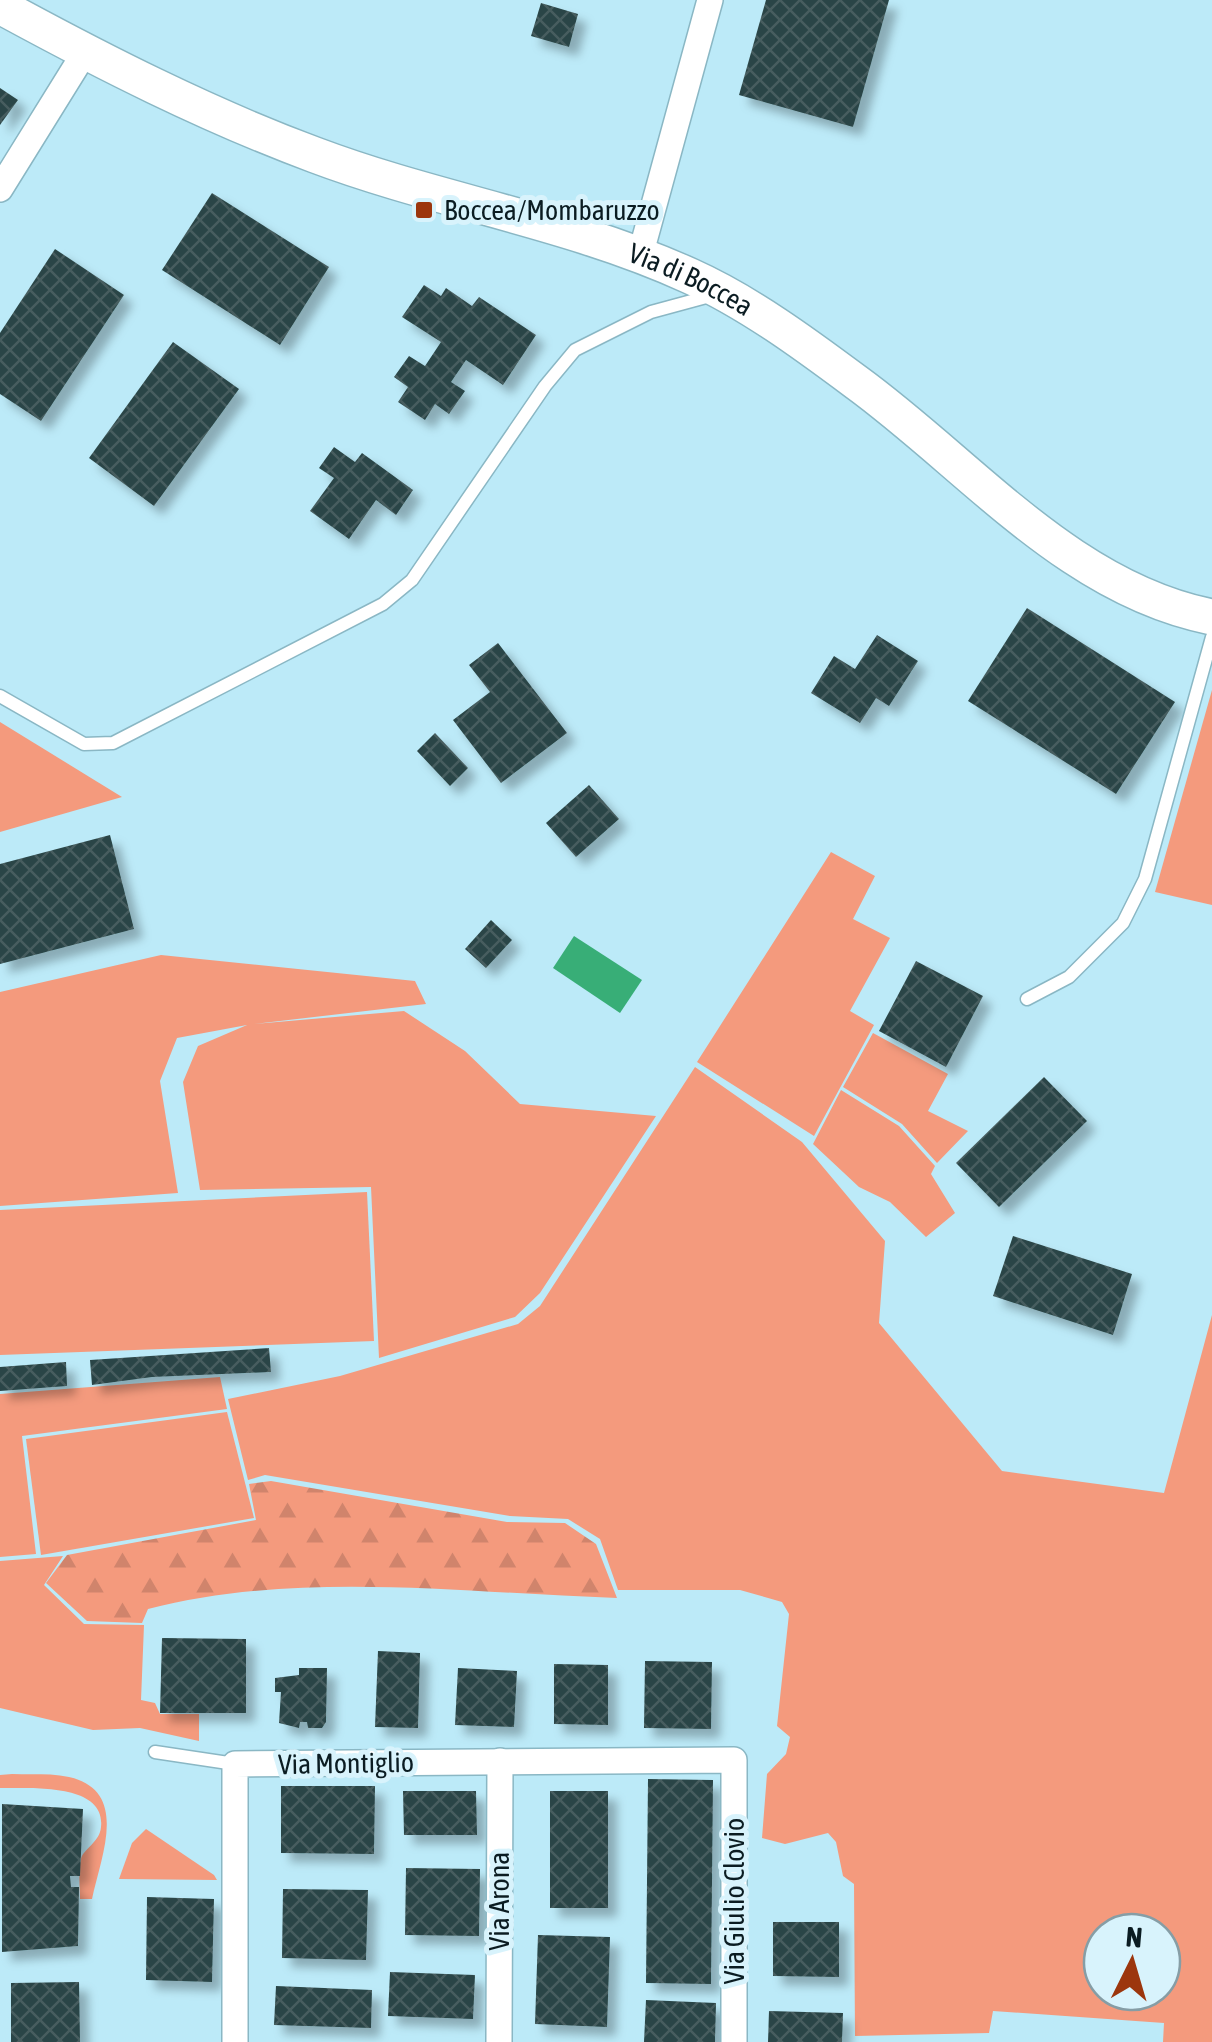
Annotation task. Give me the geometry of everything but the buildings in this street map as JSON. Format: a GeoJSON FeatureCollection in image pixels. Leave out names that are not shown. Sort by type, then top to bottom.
{"type":"FeatureCollection","features":[{"type":"Feature","properties":{"kind":"main road","name":"Via di Boccea"},"geometry":{"type":"LineString","coordinates":[[0,6],[86,52],[315,155],[640,256],[722,292],[856,382],[1096,571],[1150,600],[1212,617]]}},
{"type":"Feature","properties":{"kind":"street"},"geometry":{"type":"LineString","coordinates":[[640,256],[710,0]]}},
{"type":"Feature","properties":{"kind":"street"},"geometry":{"type":"LineString","coordinates":[[0,189],[86,52]]}},
{"type":"Feature","properties":{"kind":"street","name":"Via Montiglio"},"geometry":{"type":"LineString","coordinates":[[235,1764],[734,1760]]}},
{"type":"Feature","properties":{"kind":"street","name":"Via Giulio Clovio"},"geometry":{"type":"LineString","coordinates":[[734,1760],[734,2042]]}},
{"type":"Feature","properties":{"kind":"street","name":"Via Arona"},"geometry":{"type":"LineString","coordinates":[[499,2042],[500,1761]]}},
{"type":"Feature","properties":{"kind":"street"},"geometry":{"type":"LineString","coordinates":[[234,2042],[235,1764]]}},
{"type":"Feature","properties":{"kind":"lane"},"geometry":{"type":"LineString","coordinates":[[0,696],[84,744],[113,744],[383,604],[412,580],[545,386],[576,350],[652,312],[722,292]]}},
{"type":"Feature","properties":{"kind":"lane"},"geometry":{"type":"LineString","coordinates":[[1027,1000],[1069,977],[1123,923],[1144,879],[1212,637]]}},
{"type":"Feature","properties":{"kind":"lane"},"geometry":{"type":"LineString","coordinates":[[155,1752],[235,1764]]}},
{"type":"Feature","properties":{"kind":"green space"},"geometry":{"type":"Polygon","coordinates":[[[1212,690],[1212,905],[1155,892],[1212,690]]]}},
{"type":"Feature","properties":{"kind":"green space"},"geometry":{"type":"Polygon","coordinates":[[[0,722],[122,797],[0,832],[0,722]]]}},
{"type":"Feature","properties":{"kind":"green space"},"geometry":{"type":"Polygon","coordinates":[[[831,852],[875,876],[853,919],[890,938],[850,1011],[874,1025],[814,1136],[697,1062],[831,852]]]}},
{"type":"Feature","properties":{"kind":"green space"},"geometry":{"type":"Polygon","coordinates":[[[161,955],[415,981],[426,1004],[254,1024],[404,1011],[465,1051],[520,1104],[656,1116],[540,1293],[515,1317],[379,1358],[371,1187],[200,1190],[183,1082],[198,1046],[247,1025],[177,1038],[160,1081],[178,1193],[0,1206],[0,992],[161,955]]]}},
{"type":"Feature","properties":{"kind":"green space"},"geometry":{"type":"Polygon","coordinates":[[[873,1033],[948,1074],[928,1111],[968,1131],[937,1163],[902,1124],[843,1087],[873,1033]]]}},
{"type":"Feature","properties":{"kind":"green space"},"geometry":{"type":"Polygon","coordinates":[[[695,1067],[802,1142],[885,1241],[879,1323],[1002,1471],[1164,1493],[1212,1315],[1212,2042],[1163,2042],[1164,2023],[993,2011],[989,2033],[855,2036],[854,1884],[843,1876],[836,1842],[828,1833],[785,1844],[762,1838],[767,1774],[786,1754],[790,1737],[777,1726],[789,1614],[782,1602],[740,1590],[618,1590],[600,1539],[568,1519],[510,1516],[265,1475],[248,1480],[228,1399],[340,1376],[518,1324],[540,1306],[695,1067]]]}},
{"type":"Feature","properties":{"kind":"green space"},"geometry":{"type":"Polygon","coordinates":[[[841,1090],[899,1126],[935,1166],[931,1174],[955,1213],[926,1237],[890,1202],[859,1187],[813,1144],[841,1090]]]}},
{"type":"Feature","properties":{"kind":"green space"},"geometry":{"type":"Polygon","coordinates":[[[367,1192],[374,1341],[0,1355],[0,1210],[367,1192]]]}},
{"type":"Feature","properties":{"kind":"green space"},"geometry":{"type":"Polygon","coordinates":[[[220,1377],[227,1409],[22,1436],[36,1554],[0,1557],[0,1394],[220,1377]]]}},
{"type":"Feature","properties":{"kind":"green space"},"geometry":{"type":"Polygon","coordinates":[[[227,1412],[254,1518],[41,1555],[26,1439],[227,1412]]]}},
{"type":"Feature","properties":{"kind":"green space"},"geometry":{"type":"Polygon","coordinates":[[[271,1481],[507,1522],[565,1523],[596,1544],[617,1598],[381,1587],[263,1590],[148,1609],[142,1623],[87,1621],[46,1583],[67,1555],[256,1520],[249,1484],[271,1481]]]}},
{"type":"Feature","properties":{"kind":"green space"},"geometry":{"type":"Polygon","coordinates":[[[63,1556],[44,1585],[84,1624],[144,1625],[141,1700],[155,1703],[160,1714],[199,1714],[199,1741],[140,1728],[93,1730],[0,1708],[0,1561],[63,1556]]]}},
{"type":"Feature","properties":{"kind":"green space"},"geometry":{"type":"Polygon","coordinates":[[[0,1775],[69,1777],[88,1784],[100,1796],[107,1827],[92,1899],[80,1899],[80,1868],[82,1855],[100,1832],[99,1812],[91,1802],[62,1791],[0,1788],[0,1775]]]}},
{"type":"Feature","properties":{"kind":"green space"},"geometry":{"type":"Polygon","coordinates":[[[146,1829],[217,1880],[119,1879],[132,1843],[146,1829]]]}},
{"type":"Feature","properties":{"kind":"shaded area"},"geometry":{"type":"Polygon","coordinates":[[[574,936],[642,980],[620,1013],[553,968],[574,936]]]}},
{"type":"Feature","properties":{"kind":"place","name":"Boccea/Mombaruzzo"},"geometry":{"type":"Point","coordinates":[424,210]}}]}
